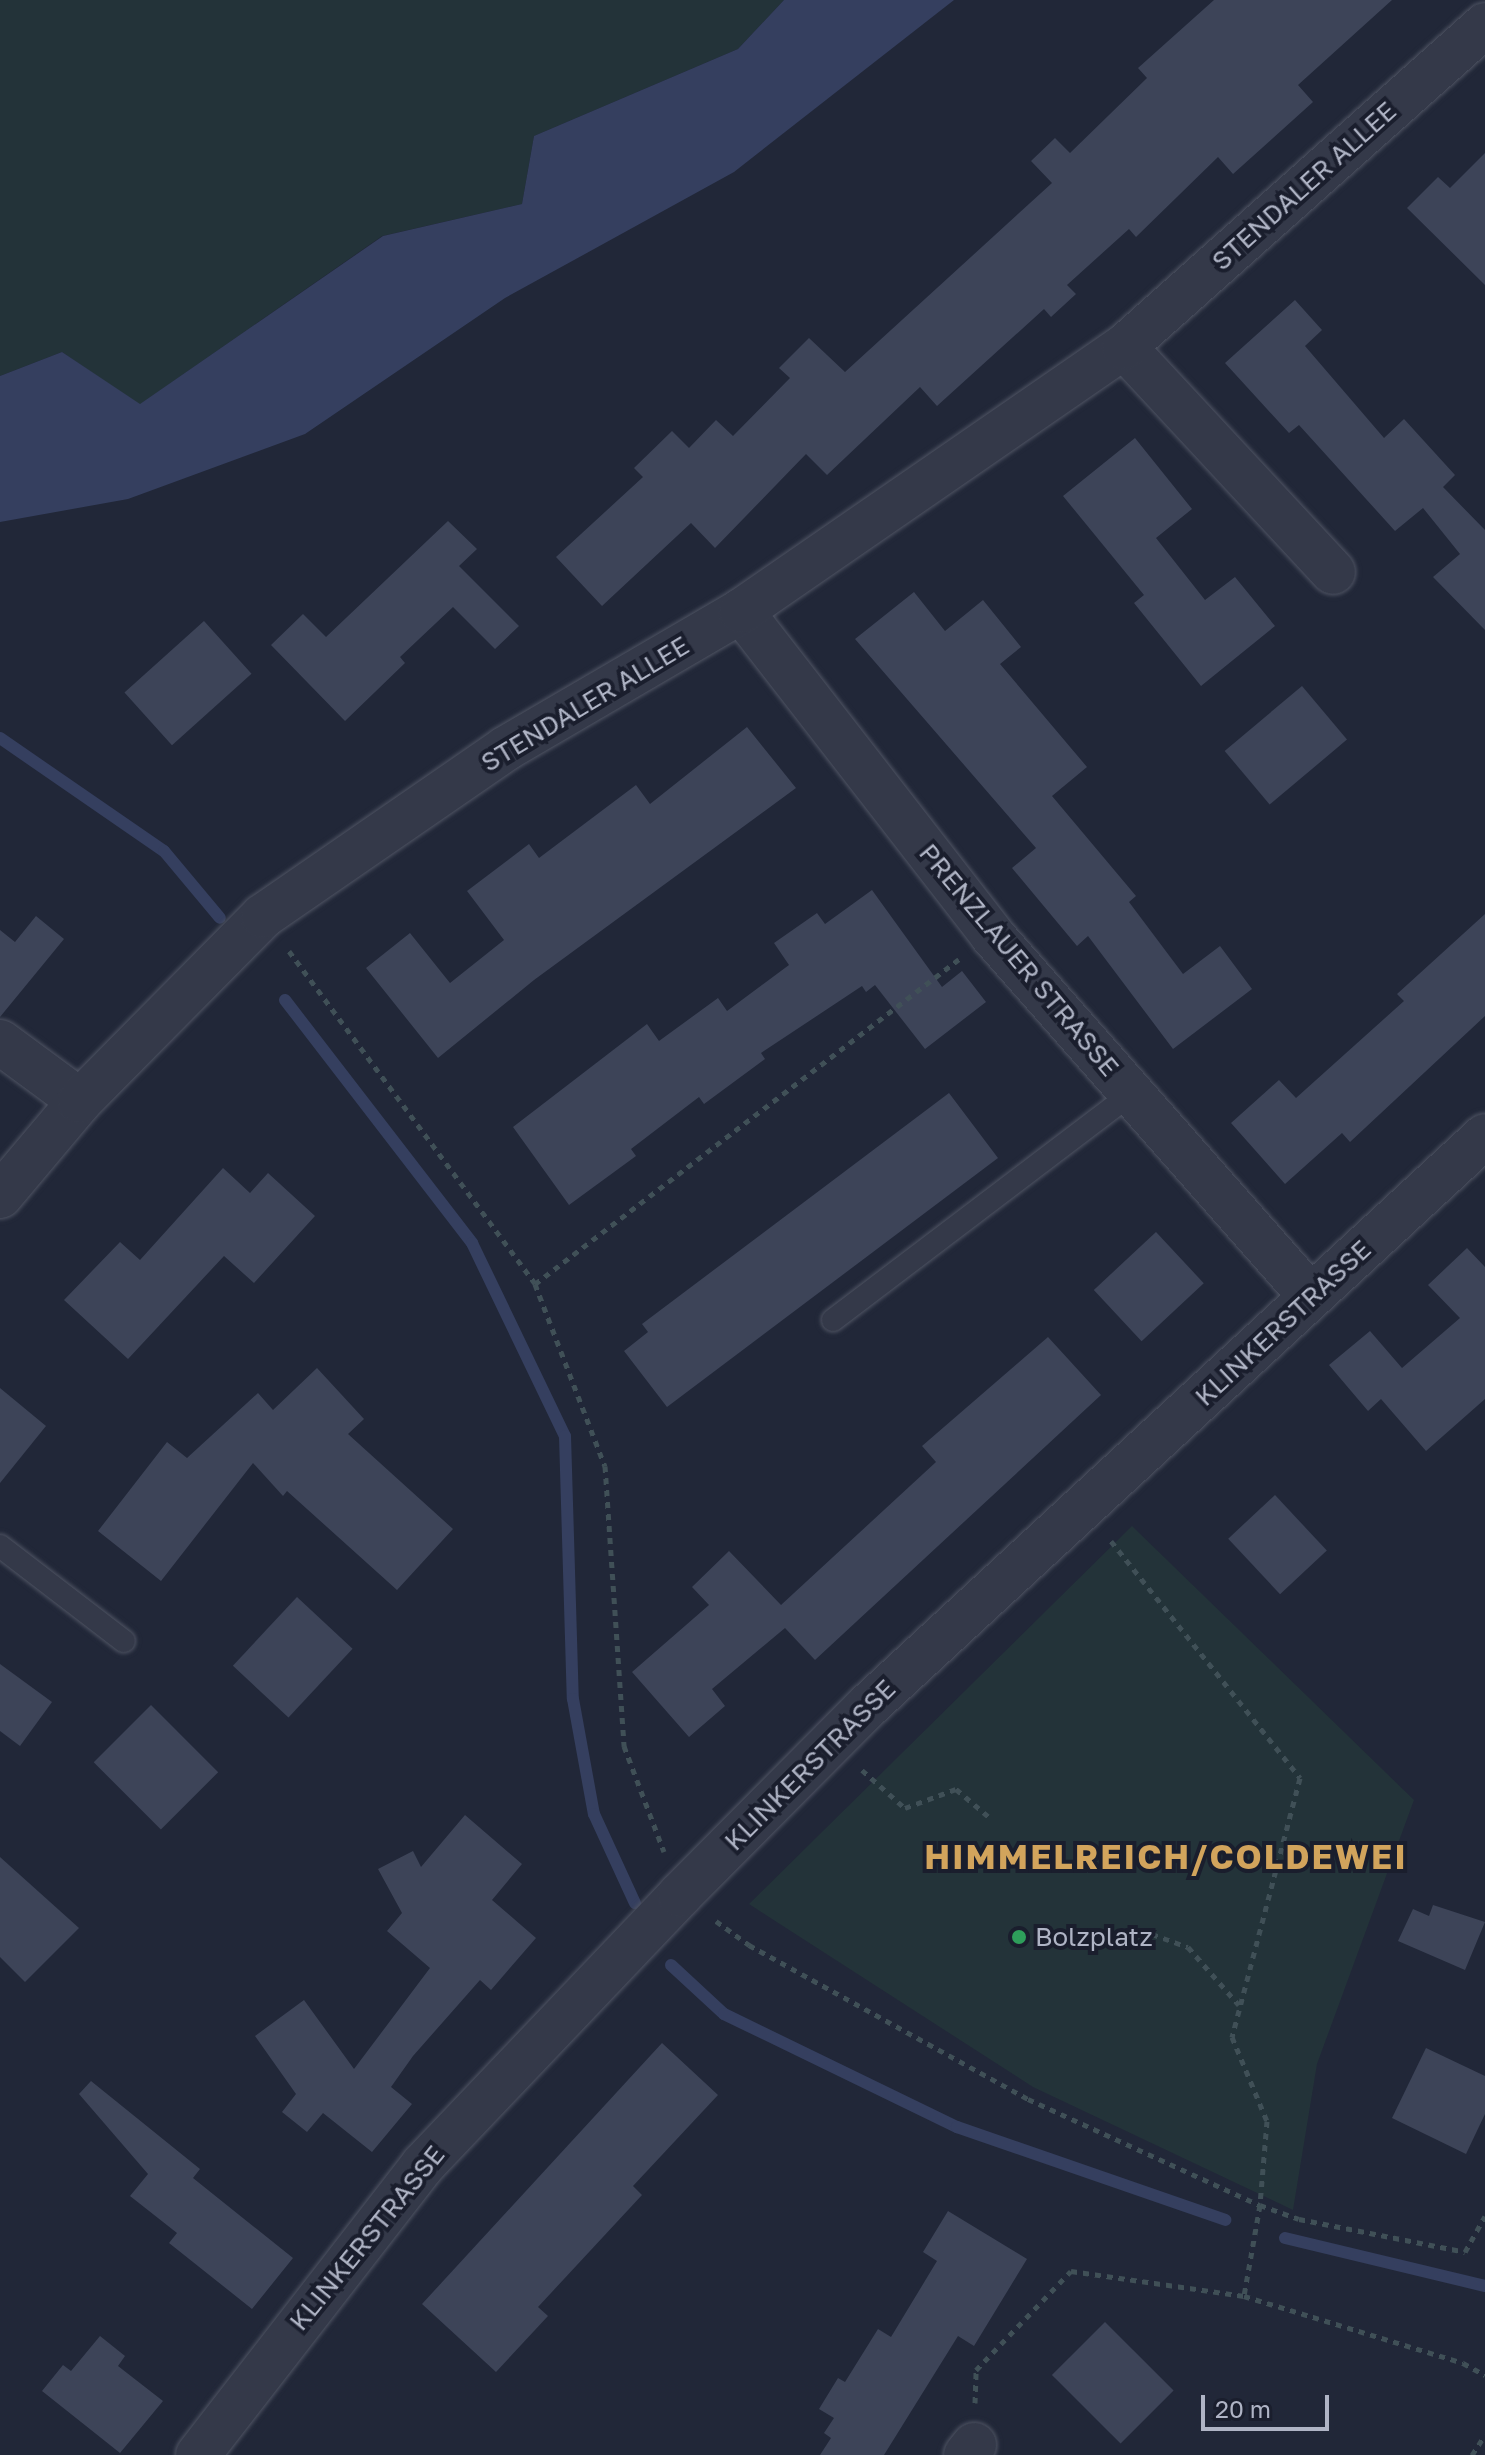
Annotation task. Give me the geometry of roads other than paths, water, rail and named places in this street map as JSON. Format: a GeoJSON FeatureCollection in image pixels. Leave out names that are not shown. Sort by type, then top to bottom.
{"type":"FeatureCollection","features":[{"type":"Feature","properties":{"kind":"street","name":"STENDALER ALLEE"},"geometry":{"type":"LineString","coordinates":[[0,1196],[80,1101],[263,916],[505,749],[741,611],[1124,347],[1485,26]]}},
{"type":"Feature","properties":{"kind":"street"},"geometry":{"type":"LineString","coordinates":[[1124,347],[1333,572]]}},
{"type":"Feature","properties":{"kind":"street","name":"PRENZLAUER STRASSE"},"geometry":{"type":"LineString","coordinates":[[741,611],[992,935],[1311,1297]]}},
{"type":"Feature","properties":{"kind":"street"},"geometry":{"type":"LineString","coordinates":[[0,1042],[80,1101]]}},
{"type":"Feature","properties":{"kind":"street","name":"KLINKERSTRASSE"},"geometry":{"type":"LineString","coordinates":[[198,2455],[423,2165],[680,1895],[831,1743],[1485,1136]]}},
{"type":"Feature","properties":{"kind":"lane"},"geometry":{"type":"LineString","coordinates":[[833,1320],[1131,1094]]}},
{"type":"Feature","properties":{"kind":"lane"},"geometry":{"type":"LineString","coordinates":[[0,1546],[124,1641]]}},
{"type":"Feature","properties":{"kind":"water"},"geometry":{"type":"Polygon","coordinates":[[[784,0],[954,0],[734,172],[505,298],[305,434],[128,499],[0,522],[0,376],[62,352],[140,404],[383,236],[522,204],[534,136],[738,49],[784,0]]]}},
{"type":"Feature","properties":{"kind":"waterway"},"geometry":{"type":"LineString","coordinates":[[0,738],[164,851],[220,918]]}},
{"type":"Feature","properties":{"kind":"waterway"},"geometry":{"type":"LineString","coordinates":[[285,1000],[472,1243],[565,1436],[573,1699],[594,1814],[635,1903]]}},
{"type":"Feature","properties":{"kind":"waterway"},"geometry":{"type":"LineString","coordinates":[[671,1965],[724,2014],[957,2127],[1225,2220]]}},
{"type":"Feature","properties":{"kind":"waterway"},"geometry":{"type":"LineString","coordinates":[[1285,2238],[1485,2286]]}},
{"type":"Feature","properties":{"kind":"place","name":"Bolzplatz"},"geometry":{"type":"Point","coordinates":[1019,1937]}},
{"type":"Feature","properties":{"kind":"district","name":"HIMMELREICH/COLDEWEI"},"geometry":{"type":"Point","coordinates":[1166,1857]}}]}
